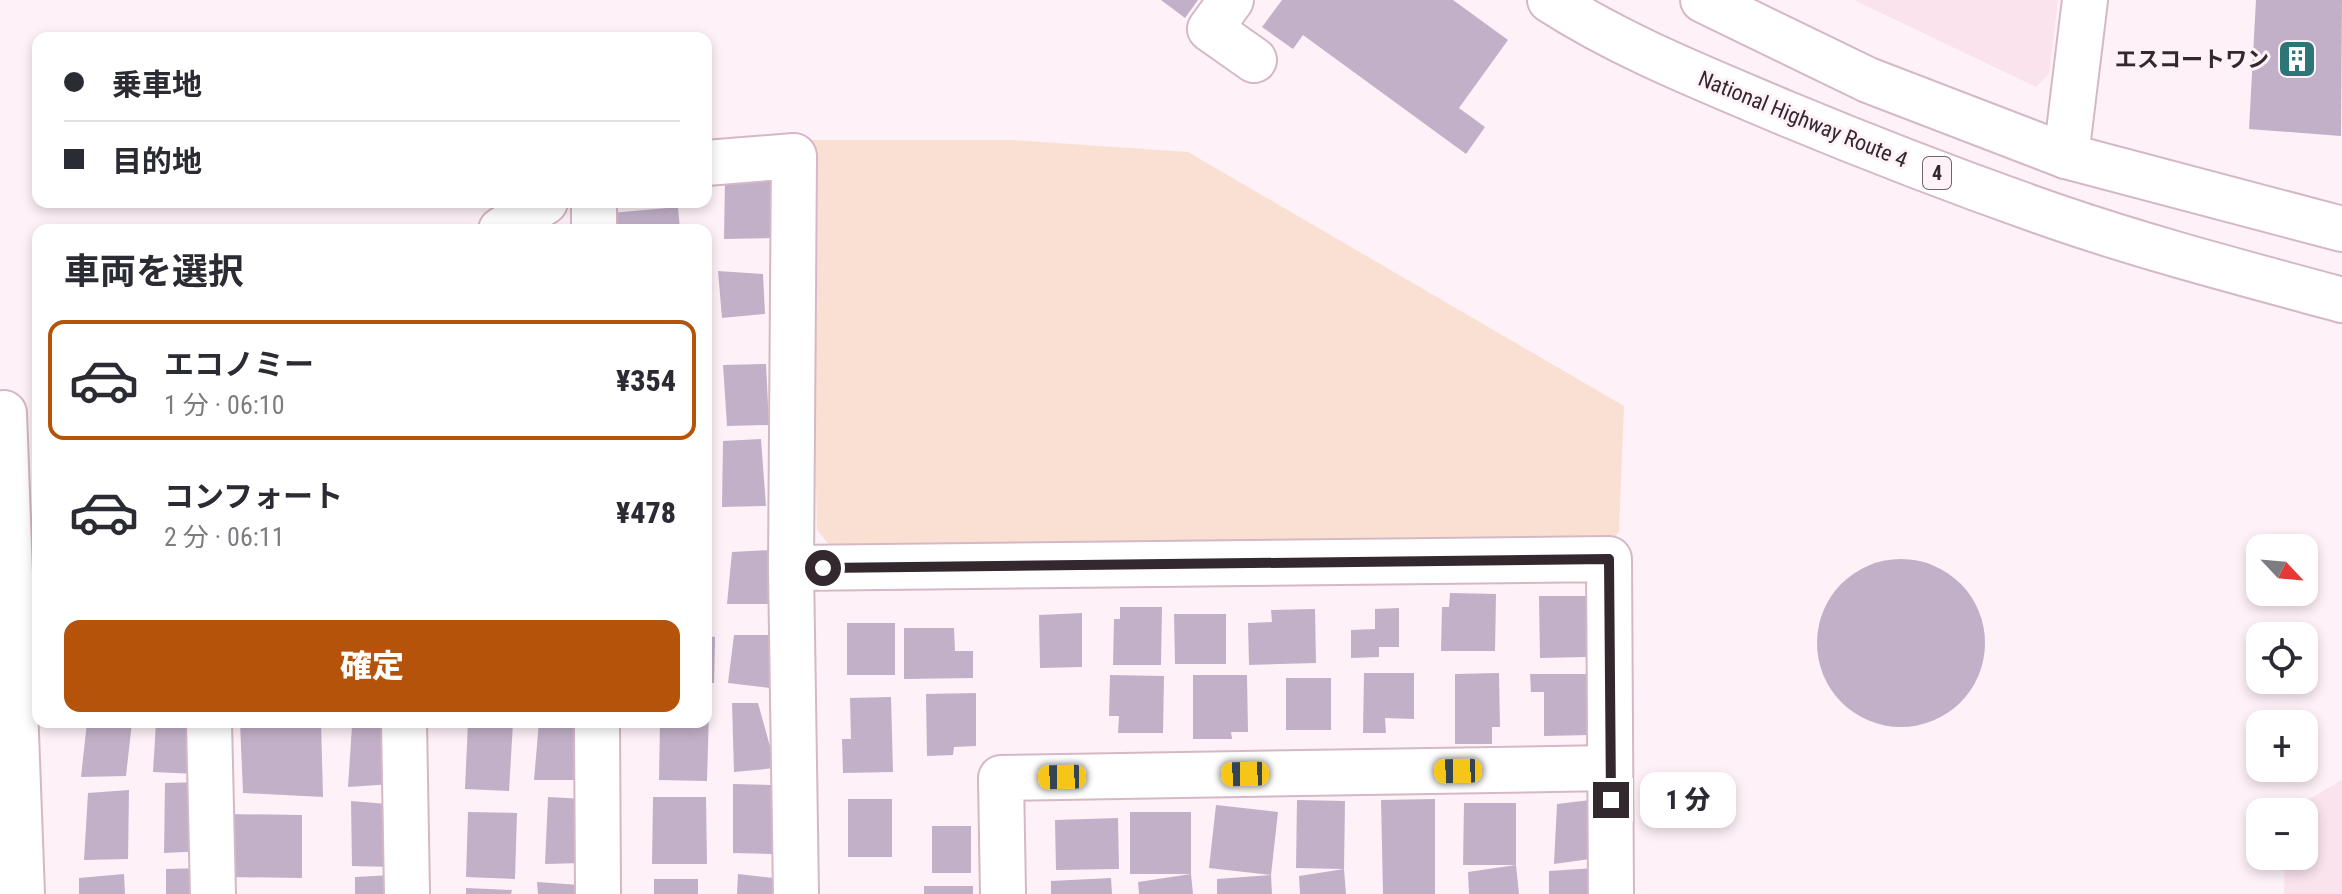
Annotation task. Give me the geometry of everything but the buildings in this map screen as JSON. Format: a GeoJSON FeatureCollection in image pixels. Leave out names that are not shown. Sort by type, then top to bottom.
{"type":"FeatureCollection","features":[{"type":"Feature","properties":{"kind":"main road"},"geometry":{"type":"LineString","coordinates":[[1231,0],[1210,29],[1254,60]]}},
{"type":"Feature","properties":{"kind":"main road","name":"National Highway Route 4"},"geometry":{"type":"LineString","coordinates":[[1550,0],[1687,72],[1871,149],[2059,217],[2209,264],[2342,300]]}},
{"type":"Feature","properties":{"kind":"main road"},"geometry":{"type":"LineString","coordinates":[[1703,0],[1868,80],[2066,156],[2342,229]]}},
{"type":"Feature","properties":{"kind":"main road"},"geometry":{"type":"LineString","coordinates":[[2066,156],[2085,0]]}},
{"type":"Feature","properties":{"kind":"main road"},"geometry":{"type":"LineString","coordinates":[[712,163],[794,156],[791,568],[796,894]]}},
{"type":"Feature","properties":{"kind":"main road"},"geometry":{"type":"LineString","coordinates":[[510,224],[536,208]]}},
{"type":"Feature","properties":{"kind":"main road"},"geometry":{"type":"LineString","coordinates":[[14,408],[22,894]]}},
{"type":"Feature","properties":{"kind":"main road"},"geometry":{"type":"LineString","coordinates":[[791,568],[1609,559],[1611,894]]}},
{"type":"Feature","properties":{"kind":"main road"},"geometry":{"type":"LineString","coordinates":[[209,728],[213,894]]}},
{"type":"Feature","properties":{"kind":"main road"},"geometry":{"type":"LineString","coordinates":[[404,728],[407,894]]}},
{"type":"Feature","properties":{"kind":"main road"},"geometry":{"type":"LineString","coordinates":[[597,728],[598,894]]}},
{"type":"Feature","properties":{"kind":"main road"},"geometry":{"type":"LineString","coordinates":[[1003,894],[1001,778],[1610,768]]}},
{"type":"Feature","properties":{"kind":"shaded area"},"geometry":{"type":"Polygon","coordinates":[[[1854,0],[2058,0],[2049,74],[2036,87],[1854,0]]]}},
{"type":"Feature","properties":{"kind":"shaded area"},"geometry":{"type":"Polygon","coordinates":[[[809,140],[1011,140],[1188,152],[1624,406],[1619,531],[1610,546],[836,553],[817,530],[809,140]]]}},
{"type":"Feature","properties":{"kind":"shaded area"},"geometry":{"type":"Polygon","coordinates":[[[2342,780],[2342,894],[2284,894],[2285,870],[2318,870],[2318,798],[2311,798],[2342,780]]]}},
{"type":"Feature","properties":{"kind":"place","name":"エスコートワン"},"geometry":{"type":"Point","coordinates":[2297,59]}},
{"type":"Feature","properties":{"kind":"route"},"geometry":{"type":"LineString","coordinates":[[823,568],[1609,559],[1611,800]]}}]}
